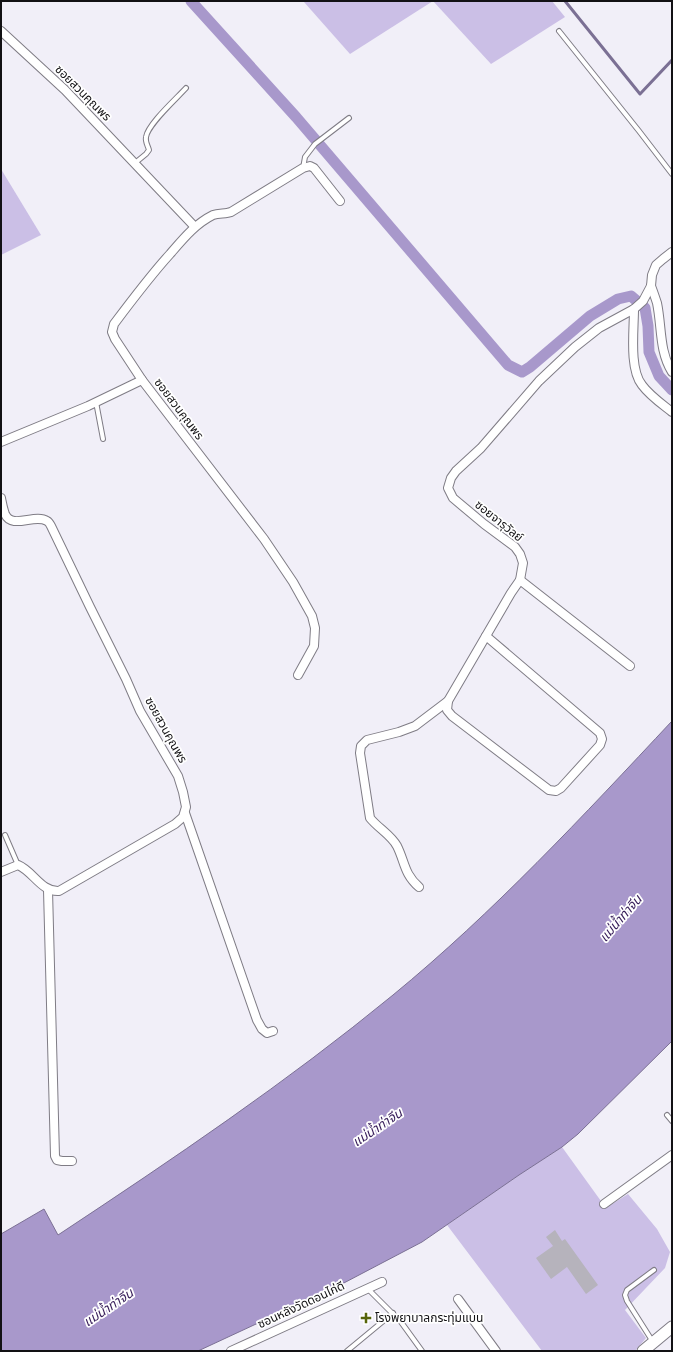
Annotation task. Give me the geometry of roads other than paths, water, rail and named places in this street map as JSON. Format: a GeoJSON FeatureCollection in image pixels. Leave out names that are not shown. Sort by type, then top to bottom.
{"type":"FeatureCollection","features":[{"type":"Feature","properties":{"kind":"street","name":"ซอยสวนคุณพร"},"geometry":{"type":"LineString","coordinates":[[1,31],[65,90],[194,226]]}},
{"type":"Feature","properties":{"kind":"street"},"geometry":{"type":"LineString","coordinates":[[303,168],[310,166],[314,168],[340,201]]}},
{"type":"Feature","properties":{"kind":"street","name":"ซอยสวนคุณพร"},"geometry":{"type":"LineString","coordinates":[[298,675],[314,646],[315,628],[312,616],[293,582],[264,539],[142,380],[112,332],[114,324],[151,276],[194,226],[215,214],[232,212],[303,168]]}},
{"type":"Feature","properties":{"kind":"street","name":"ซอยจารุวัลย์"},"geometry":{"type":"LineString","coordinates":[[419,887],[411,880],[397,846],[391,838],[370,818],[360,753],[361,746],[367,740],[400,732],[415,726],[448,701],[520,580],[523,563],[515,547],[453,498],[448,488],[450,478],[481,448],[539,381],[599,328],[634,309],[643,301],[651,286],[652,275],[656,265],[672,252]]}},
{"type":"Feature","properties":{"kind":"street"},"geometry":{"type":"LineString","coordinates":[[651,286],[657,304],[663,351],[666,362],[672,372]]}},
{"type":"Feature","properties":{"kind":"street"},"geometry":{"type":"LineString","coordinates":[[634,309],[633,363],[636,374],[641,385],[654,398],[672,412]]}},
{"type":"Feature","properties":{"kind":"street","name":"ซอยสวนคุณพร"},"geometry":{"type":"LineString","coordinates":[[1,442],[96,402],[142,380]]}},
{"type":"Feature","properties":{"kind":"street","name":"ซอยสวนคุณพร"},"geometry":{"type":"LineString","coordinates":[[1,498],[6,515],[10,519],[14,521],[46,520],[51,526],[143,717],[178,776],[186,807],[184,813]]}},
{"type":"Feature","properties":{"kind":"street"},"geometry":{"type":"LineString","coordinates":[[520,580],[630,666]]}},
{"type":"Feature","properties":{"kind":"street"},"geometry":{"type":"LineString","coordinates":[[448,701],[447,710],[452,716],[549,790],[556,791],[561,788],[600,745],[602,739],[600,733],[486,636]]}},
{"type":"Feature","properties":{"kind":"street"},"geometry":{"type":"LineString","coordinates":[[1,872],[18,865],[25,868],[48,890],[58,891],[175,824],[184,813]]}},
{"type":"Feature","properties":{"kind":"street"},"geometry":{"type":"LineString","coordinates":[[184,813],[257,1020],[262,1029],[267,1033],[273,1031]]}},
{"type":"Feature","properties":{"kind":"street"},"geometry":{"type":"LineString","coordinates":[[48,890],[55,1156],[57,1160],[72,1161]]}},
{"type":"Feature","properties":{"kind":"street"},"geometry":{"type":"LineString","coordinates":[[604,1204],[672,1155]]}},
{"type":"Feature","properties":{"kind":"street","name":"ซอนหลังวัดดอนไก่ดี"},"geometry":{"type":"LineString","coordinates":[[231,1351],[382,1282]]}},
{"type":"Feature","properties":{"kind":"street"},"geometry":{"type":"LineString","coordinates":[[458,1299],[496,1351]]}},
{"type":"Feature","properties":{"kind":"street"},"geometry":{"type":"LineString","coordinates":[[643,1351],[672,1327]]}},
{"type":"Feature","properties":{"kind":"lane"},"geometry":{"type":"LineString","coordinates":[[558,31],[672,174]]}},
{"type":"Feature","properties":{"kind":"lane"},"geometry":{"type":"LineString","coordinates":[[135,163],[149,150],[145,141],[148,131],[154,122],[186,88]]}},
{"type":"Feature","properties":{"kind":"lane"},"geometry":{"type":"LineString","coordinates":[[303,168],[305,157],[315,144],[349,118]]}},
{"type":"Feature","properties":{"kind":"lane"},"geometry":{"type":"LineString","coordinates":[[96,402],[103,439]]}},
{"type":"Feature","properties":{"kind":"lane"},"geometry":{"type":"LineString","coordinates":[[5,835],[18,865]]}},
{"type":"Feature","properties":{"kind":"lane"},"geometry":{"type":"LineString","coordinates":[[667,1115],[672,1121]]}},
{"type":"Feature","properties":{"kind":"lane"},"geometry":{"type":"LineString","coordinates":[[653,1342],[627,1301],[626,1295],[627,1290],[654,1270]]}},
{"type":"Feature","properties":{"kind":"lane"},"geometry":{"type":"LineString","coordinates":[[367,1288],[401,1322],[422,1351]]}},
{"type":"Feature","properties":{"kind":"lane"},"geometry":{"type":"LineString","coordinates":[[347,1351],[393,1313]]}},
{"type":"Feature","properties":{"kind":"water","name":"แม่น้ำท่าจีน"},"geometry":{"type":"Polygon","coordinates":[[[672,721],[672,1041],[578,1134],[562,1147],[422,1242],[340,1285],[198,1351],[1,1351],[1,1234],[44,1209],[58,1235],[187,1149],[312,1059],[393,995],[466,931],[537,862],[672,721]]]}},
{"type":"Feature","properties":{"kind":"waterway"},"geometry":{"type":"LineString","coordinates":[[191,1],[296,117],[508,365],[522,372],[530,367],[590,316],[618,299],[631,296],[645,308],[648,326],[649,352],[659,376],[672,390]]}},
{"type":"Feature","properties":{"kind":"waterway"},"geometry":{"type":"LineString","coordinates":[[565,1],[640,94],[672,60]]}},
{"type":"Feature","properties":{"kind":"place","name":"โรงพยาบาลกระทุ่มแบน"},"geometry":{"type":"Point","coordinates":[366,1318]}}]}
